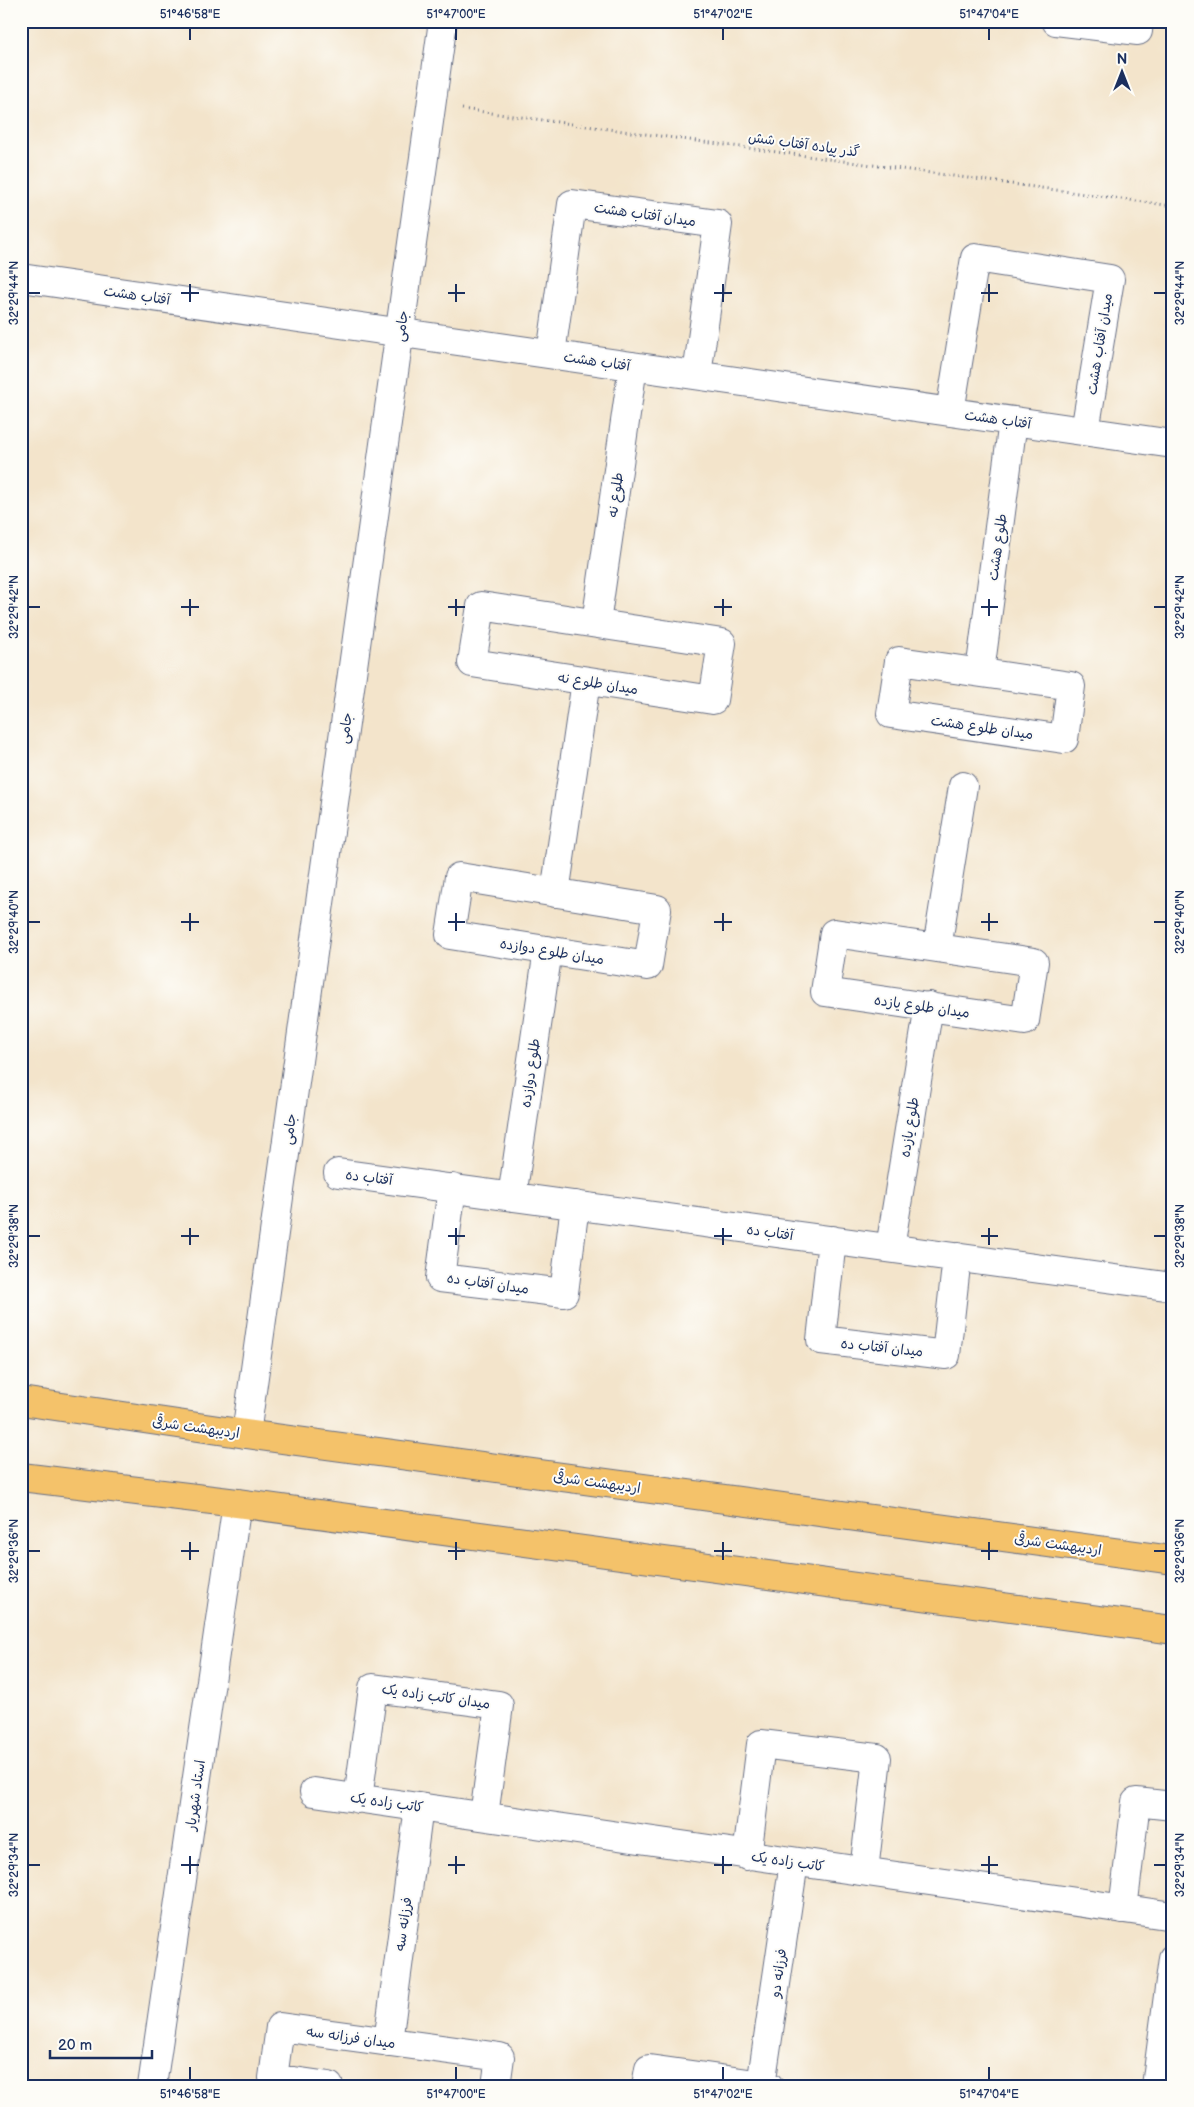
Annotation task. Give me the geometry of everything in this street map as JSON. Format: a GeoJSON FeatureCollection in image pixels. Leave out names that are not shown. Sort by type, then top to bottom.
{"type":"FeatureCollection","features":[{"type":"Feature","properties":{"kind":"main road","name":"اردیبهشت شرقی"},"geometry":{"type":"LineString","coordinates":[[21,1401],[246,1434],[1173,1560]]}},
{"type":"Feature","properties":{"kind":"main road"},"geometry":{"type":"LineString","coordinates":[[21,1477],[237,1504],[1173,1630]]}},
{"type":"Feature","properties":{"kind":"street","name":"جامی"},"geometry":{"type":"LineString","coordinates":[[246,1434],[443,21]]}},
{"type":"Feature","properties":{"kind":"street"},"geometry":{"type":"LineString","coordinates":[[1056,21],[1138,31],[1139,21]]}},
{"type":"Feature","properties":{"kind":"street","name":"میدان آفتاب هشت"},"geometry":{"type":"LineString","coordinates":[[551,354],[572,204],[718,224],[697,375]]}},
{"type":"Feature","properties":{"kind":"street","name":"میدان آفتاب هشت"},"geometry":{"type":"LineString","coordinates":[[950,412],[975,258],[1110,279],[1085,431]]}},
{"type":"Feature","properties":{"kind":"street","name":"آفتاب هشت"},"geometry":{"type":"LineString","coordinates":[[21,278],[1173,444]]}},
{"type":"Feature","properties":{"kind":"street","name":"طلوع نه"},"geometry":{"type":"LineString","coordinates":[[596,623],[633,366]]}},
{"type":"Feature","properties":{"kind":"street","name":"طلوع هشت"},"geometry":{"type":"LineString","coordinates":[[980,672],[1013,421]]}},
{"type":"Feature","properties":{"kind":"street","name":"میدان طلوع نه"},"geometry":{"type":"LineString","coordinates":[[481,606],[596,623],[722,642],[713,700],[472,664],[481,606]]}},
{"type":"Feature","properties":{"kind":"street","name":"میدان طلوع هشت"},"geometry":{"type":"LineString","coordinates":[[898,661],[980,672],[1071,686],[1064,739],[891,714],[898,661]]}},
{"type":"Feature","properties":{"kind":"street"},"geometry":{"type":"LineString","coordinates":[[555,893],[586,681]]}},
{"type":"Feature","properties":{"kind":"street"},"geometry":{"type":"LineString","coordinates":[[937,948],[963,786]]}},
{"type":"Feature","properties":{"kind":"street","name":"میدان طلوع دوازده"},"geometry":{"type":"LineString","coordinates":[[459,878],[555,893],[657,909],[648,966],[450,935],[459,878]]}},
{"type":"Feature","properties":{"kind":"street","name":"میدان طلوع یازده"},"geometry":{"type":"LineString","coordinates":[[834,933],[937,948],[1034,962],[1025,1021],[825,992],[834,933]]}},
{"type":"Feature","properties":{"kind":"street","name":"طلوع دوازده"},"geometry":{"type":"LineString","coordinates":[[512,1197],[548,950]]}},
{"type":"Feature","properties":{"kind":"street","name":"طلوع یازده"},"geometry":{"type":"LineString","coordinates":[[890,1248],[929,1006]]}},
{"type":"Feature","properties":{"kind":"street","name":"آفتاب ده"},"geometry":{"type":"LineString","coordinates":[[338,1174],[1173,1286]]}},
{"type":"Feature","properties":{"kind":"street","name":"میدان آفتاب ده"},"geometry":{"type":"LineString","coordinates":[[452,1188],[440,1278],[564,1294],[575,1205]]}},
{"type":"Feature","properties":{"kind":"street","name":"میدان آفتاب ده"},"geometry":{"type":"LineString","coordinates":[[832,1240],[821,1340],[946,1355],[957,1257]]}},
{"type":"Feature","properties":{"kind":"street","name":"استاد شهریار"},"geometry":{"type":"LineString","coordinates":[[152,2086],[237,1504]]}},
{"type":"Feature","properties":{"kind":"street","name":"میدان کاتب زاده یک"},"geometry":{"type":"LineString","coordinates":[[358,1799],[373,1688],[499,1705],[484,1816]]}},
{"type":"Feature","properties":{"kind":"street"},"geometry":{"type":"LineString","coordinates":[[747,1856],[761,1744],[878,1758],[864,1871]]}},
{"type":"Feature","properties":{"kind":"street","name":"کاتب زاده یک"},"geometry":{"type":"LineString","coordinates":[[314,1792],[1173,1916]]}},
{"type":"Feature","properties":{"kind":"street"},"geometry":{"type":"LineString","coordinates":[[1123,1909],[1136,1802],[1173,1806]]}},
{"type":"Feature","properties":{"kind":"street","name":"فرزانه سه"},"geometry":{"type":"LineString","coordinates":[[388,2042],[419,1807]]}},
{"type":"Feature","properties":{"kind":"street","name":"فرزانه دو"},"geometry":{"type":"LineString","coordinates":[[765,2085],[794,1862]]}},
{"type":"Feature","properties":{"kind":"street"},"geometry":{"type":"LineString","coordinates":[[1156,2086],[1173,1958]]}},
{"type":"Feature","properties":{"kind":"street","name":"میدان فرزانه سه"},"geometry":{"type":"LineString","coordinates":[[329,2086],[273,2078],[280,2027],[500,2057],[496,2086]]}},
{"type":"Feature","properties":{"kind":"street"},"geometry":{"type":"LineString","coordinates":[[646,2086],[649,2069],[765,2085]]}},
{"type":"Feature","properties":{"kind":"path","name":"گذر پیاده آفتاب شش"},"geometry":{"type":"LineString","coordinates":[[431,104],[1173,206]]}}]}
